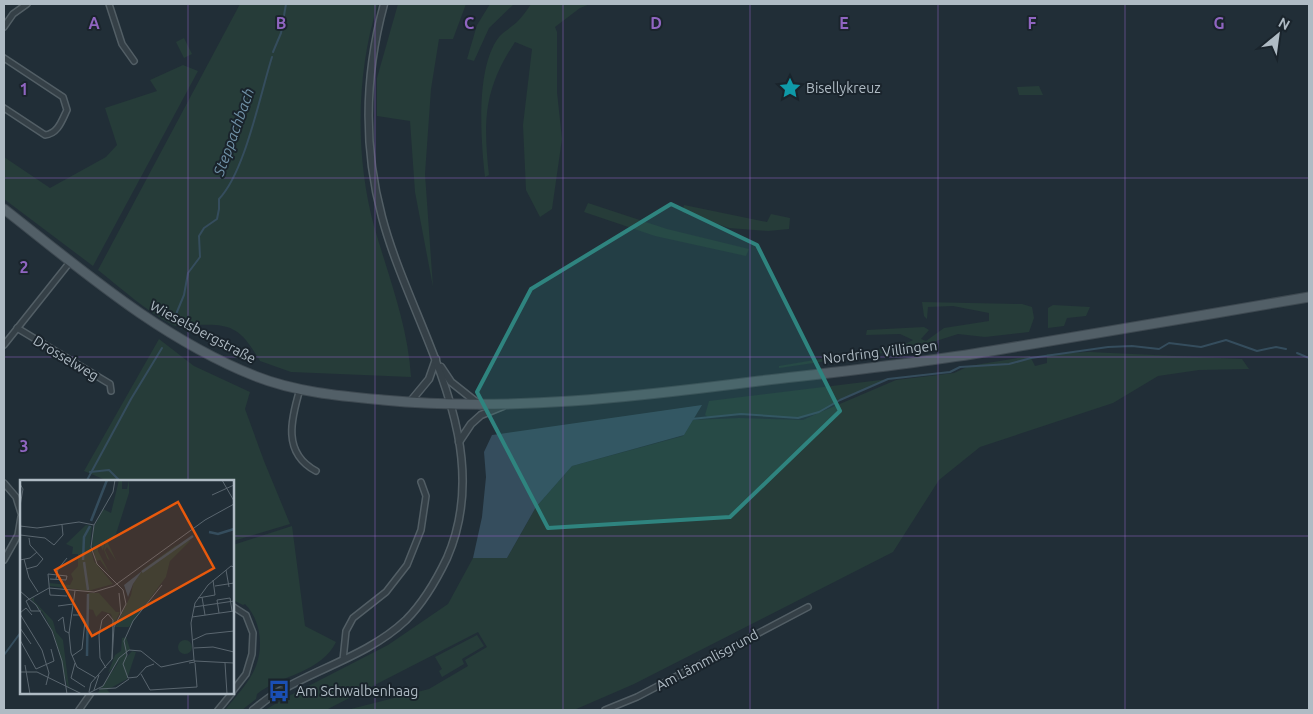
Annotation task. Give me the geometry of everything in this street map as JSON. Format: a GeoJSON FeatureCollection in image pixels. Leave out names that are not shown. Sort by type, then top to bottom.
{"type":"FeatureCollection","features":[{"type":"Feature","properties":{"kind":"main road","name":"Wieselsbergstraße"},"geometry":{"type":"LineString","coordinates":[[4,209],[118,299],[149,320],[220,360],[258,377],[300,388],[348,397],[451,405]]}},
{"type":"Feature","properties":{"kind":"main road","name":"Nordring Villingen"},"geometry":{"type":"LineString","coordinates":[[451,405],[503,405],[641,396],[989,352],[1309,297]]}},
{"type":"Feature","properties":{"kind":"street"},"geometry":{"type":"LineString","coordinates":[[4,27],[13,14],[27,4]]}},
{"type":"Feature","properties":{"kind":"street"},"geometry":{"type":"LineString","coordinates":[[109,4],[122,44],[134,60]]}},
{"type":"Feature","properties":{"kind":"street"},"geometry":{"type":"LineString","coordinates":[[252,710],[279,691],[375,643],[406,620],[437,580],[454,542],[461,510],[463,478],[459,442],[451,405],[436,359],[393,254],[381,216],[368,142],[369,87],[376,35],[384,4]]}},
{"type":"Feature","properties":{"kind":"street"},"geometry":{"type":"LineString","coordinates":[[4,58],[63,97],[67,110],[56,130],[51,134],[41,133],[4,108]]}},
{"type":"Feature","properties":{"kind":"street"},"geometry":{"type":"LineString","coordinates":[[63,97],[68,93]]}},
{"type":"Feature","properties":{"kind":"street"},"geometry":{"type":"LineString","coordinates":[[4,345],[70,262]]}},
{"type":"Feature","properties":{"kind":"street","name":"Drosselweg"},"geometry":{"type":"LineString","coordinates":[[17,328],[110,384],[111,391]]}},
{"type":"Feature","properties":{"kind":"street"},"geometry":{"type":"LineString","coordinates":[[410,402],[428,379],[436,359]]}},
{"type":"Feature","properties":{"kind":"street"},"geometry":{"type":"LineString","coordinates":[[436,359],[451,382],[481,405]]}},
{"type":"Feature","properties":{"kind":"street"},"geometry":{"type":"LineString","coordinates":[[300,388],[291,418],[290,430],[295,447],[304,465],[316,471]]}},
{"type":"Feature","properties":{"kind":"street"},"geometry":{"type":"LineString","coordinates":[[459,442],[471,424],[481,415],[503,405]]}},
{"type":"Feature","properties":{"kind":"street"},"geometry":{"type":"LineString","coordinates":[[343,660],[346,631],[353,618],[386,592],[406,565],[421,530],[426,496],[420,482]]}},
{"type":"Feature","properties":{"kind":"street"},"geometry":{"type":"LineString","coordinates":[[4,483],[16,497],[20,510]]}},
{"type":"Feature","properties":{"kind":"street"},"geometry":{"type":"LineString","coordinates":[[4,560],[18,534],[20,523]]}},
{"type":"Feature","properties":{"kind":"street"},"geometry":{"type":"LineString","coordinates":[[234,607],[246,615],[253,633],[252,654],[246,674],[234,689]]}},
{"type":"Feature","properties":{"kind":"street","name":"Am Lämmlisgrund"},"geometry":{"type":"LineString","coordinates":[[605,710],[637,698],[808,607]]}},
{"type":"Feature","properties":{"kind":"street"},"geometry":{"type":"LineString","coordinates":[[79,710],[90,694]]}},
{"type":"Feature","properties":{"kind":"street"},"geometry":{"type":"LineString","coordinates":[[218,710],[230,694]]}},
{"type":"Feature","properties":{"kind":"highlighted area"},"geometry":{"type":"Polygon","coordinates":[[[671,204],[757,245],[840,411],[730,517],[548,528],[477,392],[531,289],[671,204]]]}},
{"type":"Feature","properties":{"kind":"green space"},"geometry":{"type":"Polygon","coordinates":[[[240,4],[378,4],[365,58],[362,86],[361,143],[368,199],[374,226],[402,319],[411,377],[291,372],[260,361],[241,335],[228,327],[219,325],[173,325],[144,306],[98,270],[240,4]]]}},
{"type":"Feature","properties":{"kind":"green space"},"geometry":{"type":"Polygon","coordinates":[[[398,4],[466,4],[453,39],[439,39],[431,89],[425,174],[433,287],[415,192],[410,121],[377,116],[377,78],[398,4]]]}},
{"type":"Feature","properties":{"kind":"green space"},"geometry":{"type":"Polygon","coordinates":[[[490,4],[514,4],[489,28],[474,61],[467,59],[477,25],[490,4]]]}},
{"type":"Feature","properties":{"kind":"green space"},"geometry":{"type":"Polygon","coordinates":[[[531,4],[590,4],[580,8],[555,27],[557,32],[557,92],[562,139],[552,209],[540,217],[526,190],[523,125],[532,49],[515,42],[497,75],[488,106],[486,121],[489,175],[485,177],[481,125],[483,85],[491,50],[499,37],[517,22],[531,4]]]}},
{"type":"Feature","properties":{"kind":"green space"},"geometry":{"type":"Polygon","coordinates":[[[184,38],[192,54],[184,58],[176,42],[184,38]]]}},
{"type":"Feature","properties":{"kind":"green space"},"geometry":{"type":"Polygon","coordinates":[[[183,65],[198,71],[93,266],[4,199],[4,157],[50,188],[106,157],[117,145],[105,108],[157,91],[150,80],[183,65]]]}},
{"type":"Feature","properties":{"kind":"green space"},"geometry":{"type":"Polygon","coordinates":[[[1039,86],[1043,95],[1019,95],[1017,87],[1039,86]]]}},
{"type":"Feature","properties":{"kind":"green space"},"geometry":{"type":"Polygon","coordinates":[[[588,203],[667,229],[749,249],[746,256],[655,236],[584,212],[588,203]]]}},
{"type":"Feature","properties":{"kind":"green space"},"geometry":{"type":"Polygon","coordinates":[[[684,205],[767,222],[771,214],[790,218],[789,229],[768,231],[729,228],[682,212],[684,205]]]}},
{"type":"Feature","properties":{"kind":"green space"},"geometry":{"type":"Polygon","coordinates":[[[922,302],[1022,304],[1032,307],[1034,318],[1029,332],[985,337],[958,334],[911,349],[779,368],[779,366],[903,345],[913,340],[900,334],[866,335],[867,330],[924,327],[929,330],[921,339],[926,341],[944,328],[989,321],[989,313],[953,306],[928,307],[927,319],[924,316],[922,302]]]}},
{"type":"Feature","properties":{"kind":"green space"},"geometry":{"type":"Polygon","coordinates":[[[1053,305],[1090,307],[1086,316],[1067,318],[1064,326],[1048,328],[1048,308],[1053,305]]]}},
{"type":"Feature","properties":{"kind":"green space"},"geometry":{"type":"Polygon","coordinates":[[[159,339],[194,366],[250,392],[245,409],[290,524],[234,541],[234,480],[106,480],[84,471],[159,339]]]}},
{"type":"Feature","properties":{"kind":"green space"},"geometry":{"type":"Polygon","coordinates":[[[1089,352],[1242,359],[1249,369],[1199,370],[1158,376],[1113,403],[980,447],[939,480],[893,552],[634,684],[574,710],[347,710],[429,689],[468,666],[465,660],[487,647],[478,632],[326,710],[265,710],[388,645],[448,604],[473,558],[507,558],[536,507],[572,466],[683,436],[693,420],[739,418],[803,420],[818,413],[798,418],[741,414],[708,417],[705,415],[709,401],[889,379],[840,400],[821,412],[896,380],[954,373],[969,366],[1030,356],[1035,366],[1047,363],[1047,354],[1089,352]]]}},
{"type":"Feature","properties":{"kind":"green space"},"geometry":{"type":"Polygon","coordinates":[[[292,526],[305,626],[336,642],[330,652],[321,660],[257,694],[256,699],[242,710],[225,710],[250,678],[256,666],[260,650],[259,633],[254,617],[245,604],[243,605],[234,600],[234,545],[292,526]]]}},
{"type":"Feature","properties":{"kind":"green space"},"geometry":{"type":"Polygon","coordinates":[[[477,635],[484,646],[462,659],[464,664],[442,677],[439,671],[442,669],[435,657],[477,635]]]}},
{"type":"Feature","properties":{"kind":"water"},"geometry":{"type":"Polygon","coordinates":[[[702,405],[684,435],[572,466],[536,507],[507,558],[473,558],[482,517],[486,477],[484,452],[492,435],[702,405]]]}},
{"type":"Feature","properties":{"kind":"waterway","name":"Steppachbach"},"geometry":{"type":"LineString","coordinates":[[273,52],[281,33],[286,4]]}},
{"type":"Feature","properties":{"kind":"waterway","name":"Steppachbach"},"geometry":{"type":"LineString","coordinates":[[174,319],[184,295],[188,273],[200,257],[199,236],[204,228],[217,219],[219,199],[237,171],[251,132],[272,57]]}},
{"type":"Feature","properties":{"kind":"waterway"},"geometry":{"type":"LineString","coordinates":[[691,419],[741,414],[798,418],[819,412],[840,400],[888,379],[950,372],[960,367],[1009,364],[1031,358],[1108,347],[1132,346],[1159,349],[1169,343],[1201,347],[1226,340],[1257,351],[1276,347],[1286,349]]}},
{"type":"Feature","properties":{"kind":"waterway","name":"Steppachbach"},"geometry":{"type":"LineString","coordinates":[[87,480],[131,399],[162,348]]}},
{"type":"Feature","properties":{"kind":"waterway"},"geometry":{"type":"LineString","coordinates":[[1297,353],[1309,358]]}},
{"type":"Feature","properties":{"kind":"waterway"},"geometry":{"type":"LineString","coordinates":[[90,472],[109,470],[119,480]]}},
{"type":"Feature","properties":{"kind":"waterway","name":"Steppachbach"},"geometry":{"type":"LineString","coordinates":[[4,655],[20,633]]}},
{"type":"Feature","properties":{"kind":"place","name":"Bisellykreuz"},"geometry":{"type":"Point","coordinates":[790,88]}},
{"type":"Feature","properties":{"kind":"place","name":"Am Schwalbenhaag"},"geometry":{"type":"Point","coordinates":[279,691]}}]}
